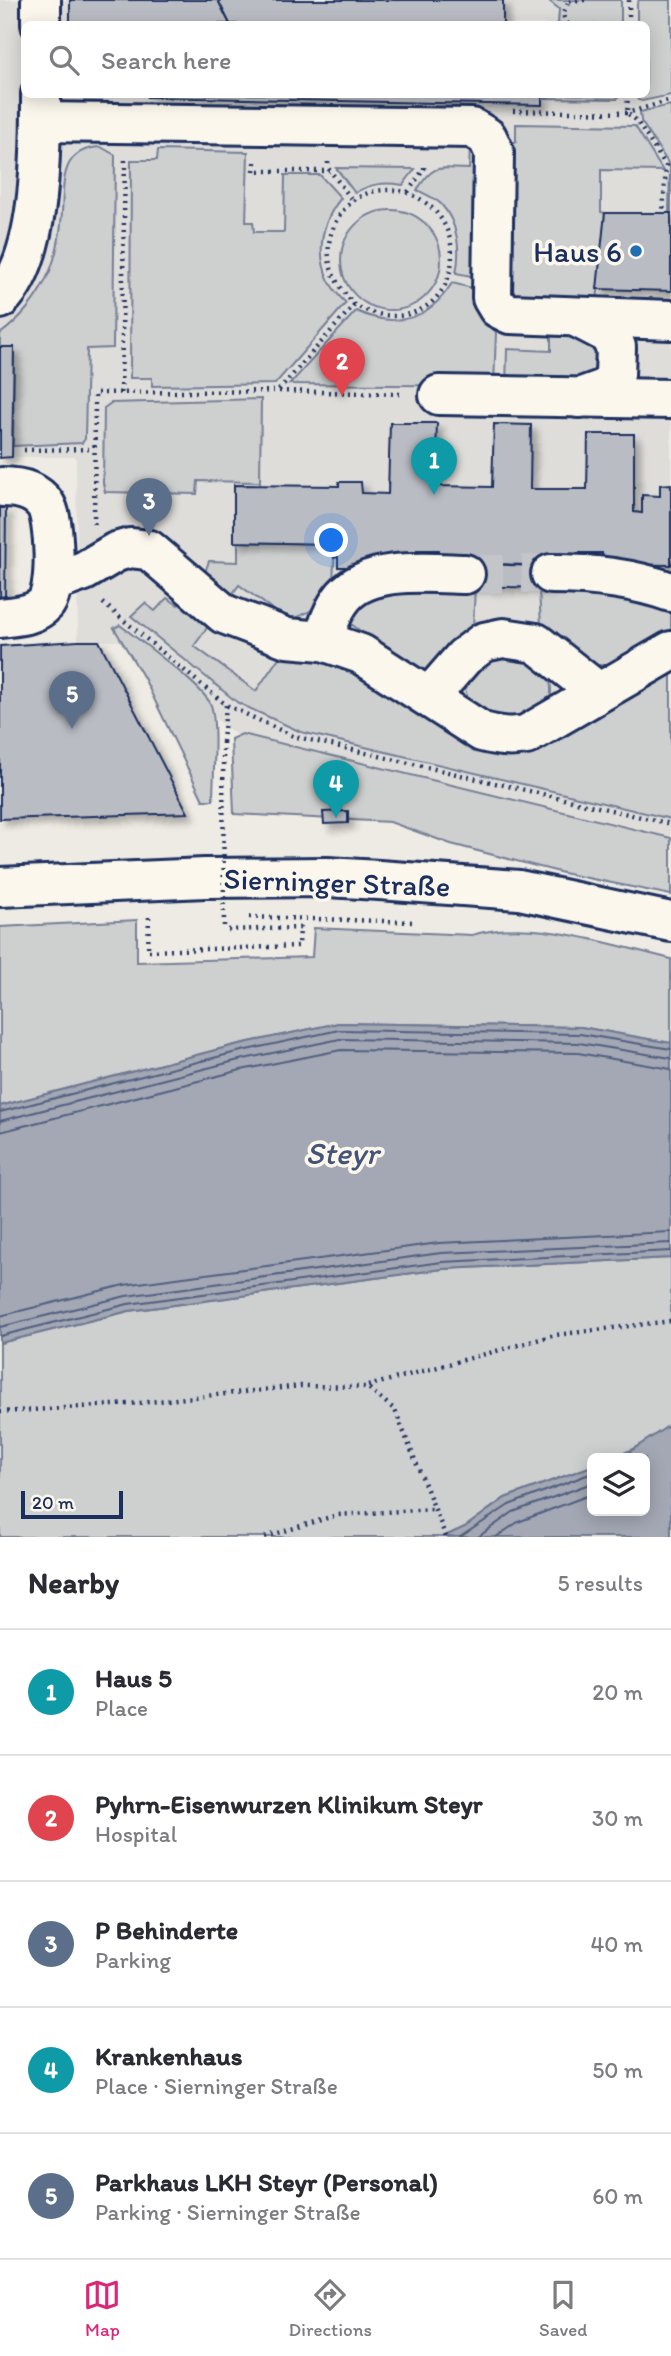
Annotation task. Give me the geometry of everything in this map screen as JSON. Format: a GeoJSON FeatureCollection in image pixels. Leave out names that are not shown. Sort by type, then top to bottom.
{"type":"FeatureCollection","features":[{"type":"Feature","properties":{"kind":"main road"},"geometry":{"type":"LineString","coordinates":[[41,0],[41,21]]}},
{"type":"Feature","properties":{"kind":"main road"},"geometry":{"type":"LineString","coordinates":[[0,299],[20,270],[35,216],[41,108],[125,123],[472,128],[487,136],[494,152],[492,298],[498,308],[510,314],[671,320]]}},
{"type":"Feature","properties":{"kind":"main road"},"geometry":{"type":"LineString","coordinates":[[576,317],[607,333],[616,347],[615,375],[607,388],[579,398]]}},
{"type":"Feature","properties":{"kind":"main road"},"geometry":{"type":"LineString","coordinates":[[439,396],[671,399]]}},
{"type":"Feature","properties":{"kind":"main road"},"geometry":{"type":"LineString","coordinates":[[2,487],[16,487],[33,493],[44,504],[77,573]]}},
{"type":"Feature","properties":{"kind":"main road"},"geometry":{"type":"LineString","coordinates":[[0,618],[30,614],[45,604],[50,595],[77,573],[116,552],[130,548],[149,550],[224,614],[287,638],[323,641],[361,654],[482,732],[512,738],[526,735],[545,725],[671,651]]}},
{"type":"Feature","properties":{"kind":"main road"},"geometry":{"type":"LineString","coordinates":[[323,641],[335,609],[354,587],[392,574],[466,574]]}},
{"type":"Feature","properties":{"kind":"main road"},"geometry":{"type":"LineString","coordinates":[[551,574],[617,577],[643,582],[671,592]]}},
{"type":"Feature","properties":{"kind":"main road"},"geometry":{"type":"LineString","coordinates":[[430,696],[464,657],[484,642],[503,638],[536,643],[598,692]]}},
{"type":"Feature","properties":{"kind":"main road","name":"Sierninger Straße"},"geometry":{"type":"LineString","coordinates":[[0,887],[229,877],[366,879],[519,890],[671,922]]}},
{"type":"Feature","properties":{"kind":"path"},"geometry":{"type":"LineString","coordinates":[[565,21],[563,12],[569,0],[585,0]]}},
{"type":"Feature","properties":{"kind":"path"},"geometry":{"type":"LineString","coordinates":[[629,0],[629,21]]}},
{"type":"Feature","properties":{"kind":"path"},"geometry":{"type":"LineString","coordinates":[[627,113],[628,98]]}},
{"type":"Feature","properties":{"kind":"path"},"geometry":{"type":"LineString","coordinates":[[511,111],[627,113],[671,100]]}},
{"type":"Feature","properties":{"kind":"path"},"geometry":{"type":"LineString","coordinates":[[627,113],[636,120],[666,166],[663,213]]}},
{"type":"Feature","properties":{"kind":"path"},"geometry":{"type":"LineString","coordinates":[[121,393],[125,123]]}},
{"type":"Feature","properties":{"kind":"path"},"geometry":{"type":"LineString","coordinates":[[408,192],[424,170],[424,156]]}},
{"type":"Feature","properties":{"kind":"path"},"geometry":{"type":"LineString","coordinates":[[328,158],[328,168],[353,201]]}},
{"type":"Feature","properties":{"kind":"path"},"geometry":{"type":"LineString","coordinates":[[254,171],[330,171]]}},
{"type":"Feature","properties":{"kind":"path"},"geometry":{"type":"LineString","coordinates":[[396,189],[408,192],[434,209],[444,220],[450,234],[453,263],[435,298],[423,309],[405,315],[370,313],[354,305],[334,277],[328,251],[330,239],[339,215],[353,201],[371,192],[396,189]]}},
{"type":"Feature","properties":{"kind":"path"},"geometry":{"type":"LineString","coordinates":[[279,391],[354,305]]}},
{"type":"Feature","properties":{"kind":"path"},"geometry":{"type":"LineString","coordinates":[[439,396],[279,391],[95,393],[94,449],[77,573],[95,597],[226,705],[293,736],[671,824]]}},
{"type":"Feature","properties":{"kind":"path"},"geometry":{"type":"LineString","coordinates":[[13,450],[94,449]]}},
{"type":"Feature","properties":{"kind":"path"},"geometry":{"type":"LineString","coordinates":[[162,917],[149,917],[148,951],[299,946],[300,929],[225,930],[223,742],[226,705]]}},
{"type":"Feature","properties":{"kind":"path"},"geometry":{"type":"LineString","coordinates":[[217,917],[231,917]]}},
{"type":"Feature","properties":{"kind":"path"},"geometry":{"type":"LineString","coordinates":[[245,917],[313,918]]}},
{"type":"Feature","properties":{"kind":"path"},"geometry":{"type":"LineString","coordinates":[[0,1412],[129,1404],[301,1386],[367,1387],[555,1335],[671,1321]]}},
{"type":"Feature","properties":{"kind":"path"},"geometry":{"type":"LineString","coordinates":[[367,1387],[395,1410],[446,1537]]}},
{"type":"Feature","properties":{"kind":"path"},"geometry":{"type":"LineString","coordinates":[[265,1537],[337,1515],[433,1509]]}},
{"type":"Feature","properties":{"kind":"shaded area"},"geometry":{"type":"Polygon","coordinates":[[[0,0],[671,0],[671,838],[629,826],[254,750],[127,641],[78,641],[76,457],[12,457],[14,347],[0,347],[0,0]]]}},
{"type":"Feature","properties":{"kind":"shaded area"},"geometry":{"type":"Polygon","coordinates":[[[548,0],[621,0],[621,21],[558,21],[559,9],[548,0]]]}},
{"type":"Feature","properties":{"kind":"shaded area"},"geometry":{"type":"Polygon","coordinates":[[[639,0],[671,0],[671,95],[642,101],[637,98],[650,98],[650,21],[637,21],[639,0]]]}},
{"type":"Feature","properties":{"kind":"shaded area"},"geometry":{"type":"Polygon","coordinates":[[[542,98],[618,98],[617,99],[542,98]]]}},
{"type":"Feature","properties":{"kind":"shaded area"},"geometry":{"type":"Polygon","coordinates":[[[671,105],[671,213],[669,213],[670,166],[641,121],[640,112],[671,105]]]}},
{"type":"Feature","properties":{"kind":"shaded area"},"geometry":{"type":"Polygon","coordinates":[[[516,124],[635,126],[663,171],[601,170],[601,212],[605,213],[597,303],[505,300],[507,142],[516,142],[516,124]]]}},
{"type":"Feature","properties":{"kind":"shaded area"},"geometry":{"type":"Polygon","coordinates":[[[470,146],[475,146],[476,277],[456,273],[458,246],[455,228],[439,202],[417,190],[433,171],[444,168],[469,169],[470,146]]]}},
{"type":"Feature","properties":{"kind":"shaded area"},"geometry":{"type":"Polygon","coordinates":[[[101,147],[115,155],[113,348],[87,349],[85,439],[82,443],[13,446],[14,347],[0,347],[0,334],[29,306],[50,271],[60,234],[64,178],[71,160],[88,149],[101,147]]]}},
{"type":"Feature","properties":{"kind":"shaded area"},"geometry":{"type":"Polygon","coordinates":[[[158,150],[248,152],[246,222],[253,222],[254,232],[284,232],[285,175],[320,175],[341,198],[326,224],[322,252],[328,279],[346,303],[275,384],[152,386],[152,378],[130,378],[131,160],[157,160],[158,150]]]}},
{"type":"Feature","properties":{"kind":"shaded area"},"geometry":{"type":"Polygon","coordinates":[[[336,168],[415,169],[403,185],[378,184],[355,193],[336,168]]]}},
{"type":"Feature","properties":{"kind":"shaded area"},"geometry":{"type":"Polygon","coordinates":[[[391,210],[419,218],[433,232],[441,260],[433,288],[419,302],[391,310],[363,302],[349,288],[341,260],[349,232],[363,218],[391,210]]]}},
{"type":"Feature","properties":{"kind":"shaded area"},"geometry":{"type":"Polygon","coordinates":[[[452,283],[476,289],[480,316],[496,332],[494,386],[290,384],[356,311],[385,319],[410,318],[433,306],[452,283]]]}},
{"type":"Feature","properties":{"kind":"shaded area"},"geometry":{"type":"Polygon","coordinates":[[[551,336],[582,338],[588,341],[596,353],[598,376],[506,387],[507,349],[551,351],[551,336]]]}},
{"type":"Feature","properties":{"kind":"shaded area"},"geometry":{"type":"Polygon","coordinates":[[[261,399],[260,482],[198,481],[197,494],[105,492],[104,408],[111,403],[261,399]]]}},
{"type":"Feature","properties":{"kind":"shaded area"},"geometry":{"type":"Polygon","coordinates":[[[238,542],[335,544],[332,601],[291,620],[287,620],[239,585],[226,603],[201,584],[209,561],[238,562],[238,542]]]}},
{"type":"Feature","properties":{"kind":"shaded area"},"geometry":{"type":"Polygon","coordinates":[[[572,584],[671,605],[671,641],[611,665],[587,663],[541,626],[539,589],[572,584]]]}},
{"type":"Feature","properties":{"kind":"shaded area"},"geometry":{"type":"Polygon","coordinates":[[[475,587],[473,629],[426,679],[351,624],[350,615],[373,590],[475,587]]]}},
{"type":"Feature","properties":{"kind":"shaded area"},"geometry":{"type":"Polygon","coordinates":[[[185,595],[215,617],[194,646],[256,691],[285,649],[348,665],[476,742],[671,667],[671,819],[301,732],[238,703],[131,616],[145,603],[155,611],[167,598],[178,605],[185,595]]]}},
{"type":"Feature","properties":{"kind":"shaded area"},"geometry":{"type":"Polygon","coordinates":[[[120,625],[182,674],[210,703],[214,735],[213,800],[203,800],[144,678],[114,628],[120,625]]]}},
{"type":"Feature","properties":{"kind":"shaded area"},"geometry":{"type":"Polygon","coordinates":[[[523,654],[547,675],[550,681],[551,696],[548,706],[499,725],[468,700],[465,689],[468,678],[485,659],[523,654]]]}},
{"type":"Feature","properties":{"kind":"shaded area"},"geometry":{"type":"Polygon","coordinates":[[[242,734],[671,838],[671,895],[563,873],[451,844],[390,822],[234,814],[231,739],[242,734]]]}},
{"type":"Feature","properties":{"kind":"shaded area"},"geometry":{"type":"Polygon","coordinates":[[[137,920],[137,962],[312,957],[314,928],[472,935],[494,930],[519,929],[598,941],[671,959],[671,1043],[581,1027],[338,1023],[235,1045],[0,1106],[0,927],[137,920]]]}},
{"type":"Feature","properties":{"kind":"shaded area"},"geometry":{"type":"Polygon","coordinates":[[[671,1258],[671,1424],[625,1452],[587,1453],[587,1468],[505,1498],[465,1527],[443,1537],[0,1537],[0,1343],[129,1311],[443,1269],[671,1258]]]}},
{"type":"Feature","properties":{"kind":"water","name":"Steyr"},"geometry":{"type":"Polygon","coordinates":[[[338,1023],[581,1027],[671,1043],[671,1258],[443,1269],[129,1311],[0,1343],[0,1106],[235,1045],[338,1023]]]}},
{"type":"Feature","properties":{"kind":"water"},"geometry":{"type":"Polygon","coordinates":[[[671,1424],[671,1537],[443,1537],[465,1527],[505,1498],[587,1468],[587,1516],[650,1516],[650,1453],[626,1453],[671,1424]]]}},
{"type":"Feature","properties":{"kind":"building"},"geometry":{"type":"Polygon","coordinates":[[[70,0],[218,0],[228,21],[70,21],[70,0]]]}},
{"type":"Feature","properties":{"kind":"building"},"geometry":{"type":"Polygon","coordinates":[[[218,0],[503,0],[503,21],[228,21],[218,0]]]}},
{"type":"Feature","properties":{"kind":"building"},"geometry":{"type":"Polygon","coordinates":[[[196,98],[542,98],[542,105],[196,98]]]}},
{"type":"Feature","properties":{"kind":"building","name":"Haus 6"},"geometry":{"type":"Polygon","coordinates":[[[605,213],[671,213],[671,291],[597,289],[605,213]]]}},
{"type":"Feature","properties":{"kind":"building"},"geometry":{"type":"Polygon","coordinates":[[[0,347],[14,347],[12,457],[0,458],[0,347]]]}},
{"type":"Feature","properties":{"kind":"building"},"geometry":{"type":"Polygon","coordinates":[[[390,423],[437,423],[435,486],[492,487],[494,424],[531,425],[530,489],[587,489],[588,434],[634,434],[634,512],[642,513],[642,495],[660,496],[660,485],[671,484],[671,565],[603,564],[602,553],[577,553],[577,566],[439,563],[439,550],[417,550],[417,562],[362,561],[362,567],[338,567],[338,557],[334,558],[335,544],[234,542],[234,485],[339,486],[339,482],[361,482],[362,493],[388,494],[390,423]]]}},
{"type":"Feature","properties":{"kind":"building"},"geometry":{"type":"Polygon","coordinates":[[[0,508],[6,508],[5,604],[0,604],[0,508]]]}},
{"type":"Feature","properties":{"kind":"building"},"geometry":{"type":"Polygon","coordinates":[[[466,564],[551,566],[551,588],[465,586],[466,564]]]}},
{"type":"Feature","properties":{"kind":"building"},"geometry":{"type":"Polygon","coordinates":[[[99,641],[188,813],[0,819],[0,646],[99,641]]]}},
{"type":"Feature","properties":{"kind":"building"},"geometry":{"type":"Polygon","coordinates":[[[348,811],[348,823],[324,824],[323,812],[348,811]]]}},
{"type":"Feature","properties":{"kind":"tunnel"},"geometry":{"type":"LineString","coordinates":[[465,574],[551,574]]}},
{"type":"Feature","properties":{"kind":"place","name":"Haus 6"},"geometry":{"type":"Point","coordinates":[636,251]}},
{"type":"Feature","properties":{"kind":"place","name":"Pyhrn-Eisenwurzen Klinikum Steyr"},"geometry":{"type":"Point","coordinates":[342,396]}},
{"type":"Feature","properties":{"kind":"place","name":"Haus 5"},"geometry":{"type":"Point","coordinates":[434,495]}},
{"type":"Feature","properties":{"kind":"place","name":"P Behinderte"},"geometry":{"type":"Point","coordinates":[149,536]}},
{"type":"Feature","properties":{"kind":"place","name":"Parkhaus LKH Steyr (Personal)"},"geometry":{"type":"Point","coordinates":[72,729]}},
{"type":"Feature","properties":{"kind":"place","name":"Krankenhaus"},"geometry":{"type":"Point","coordinates":[336,818]}}]}
